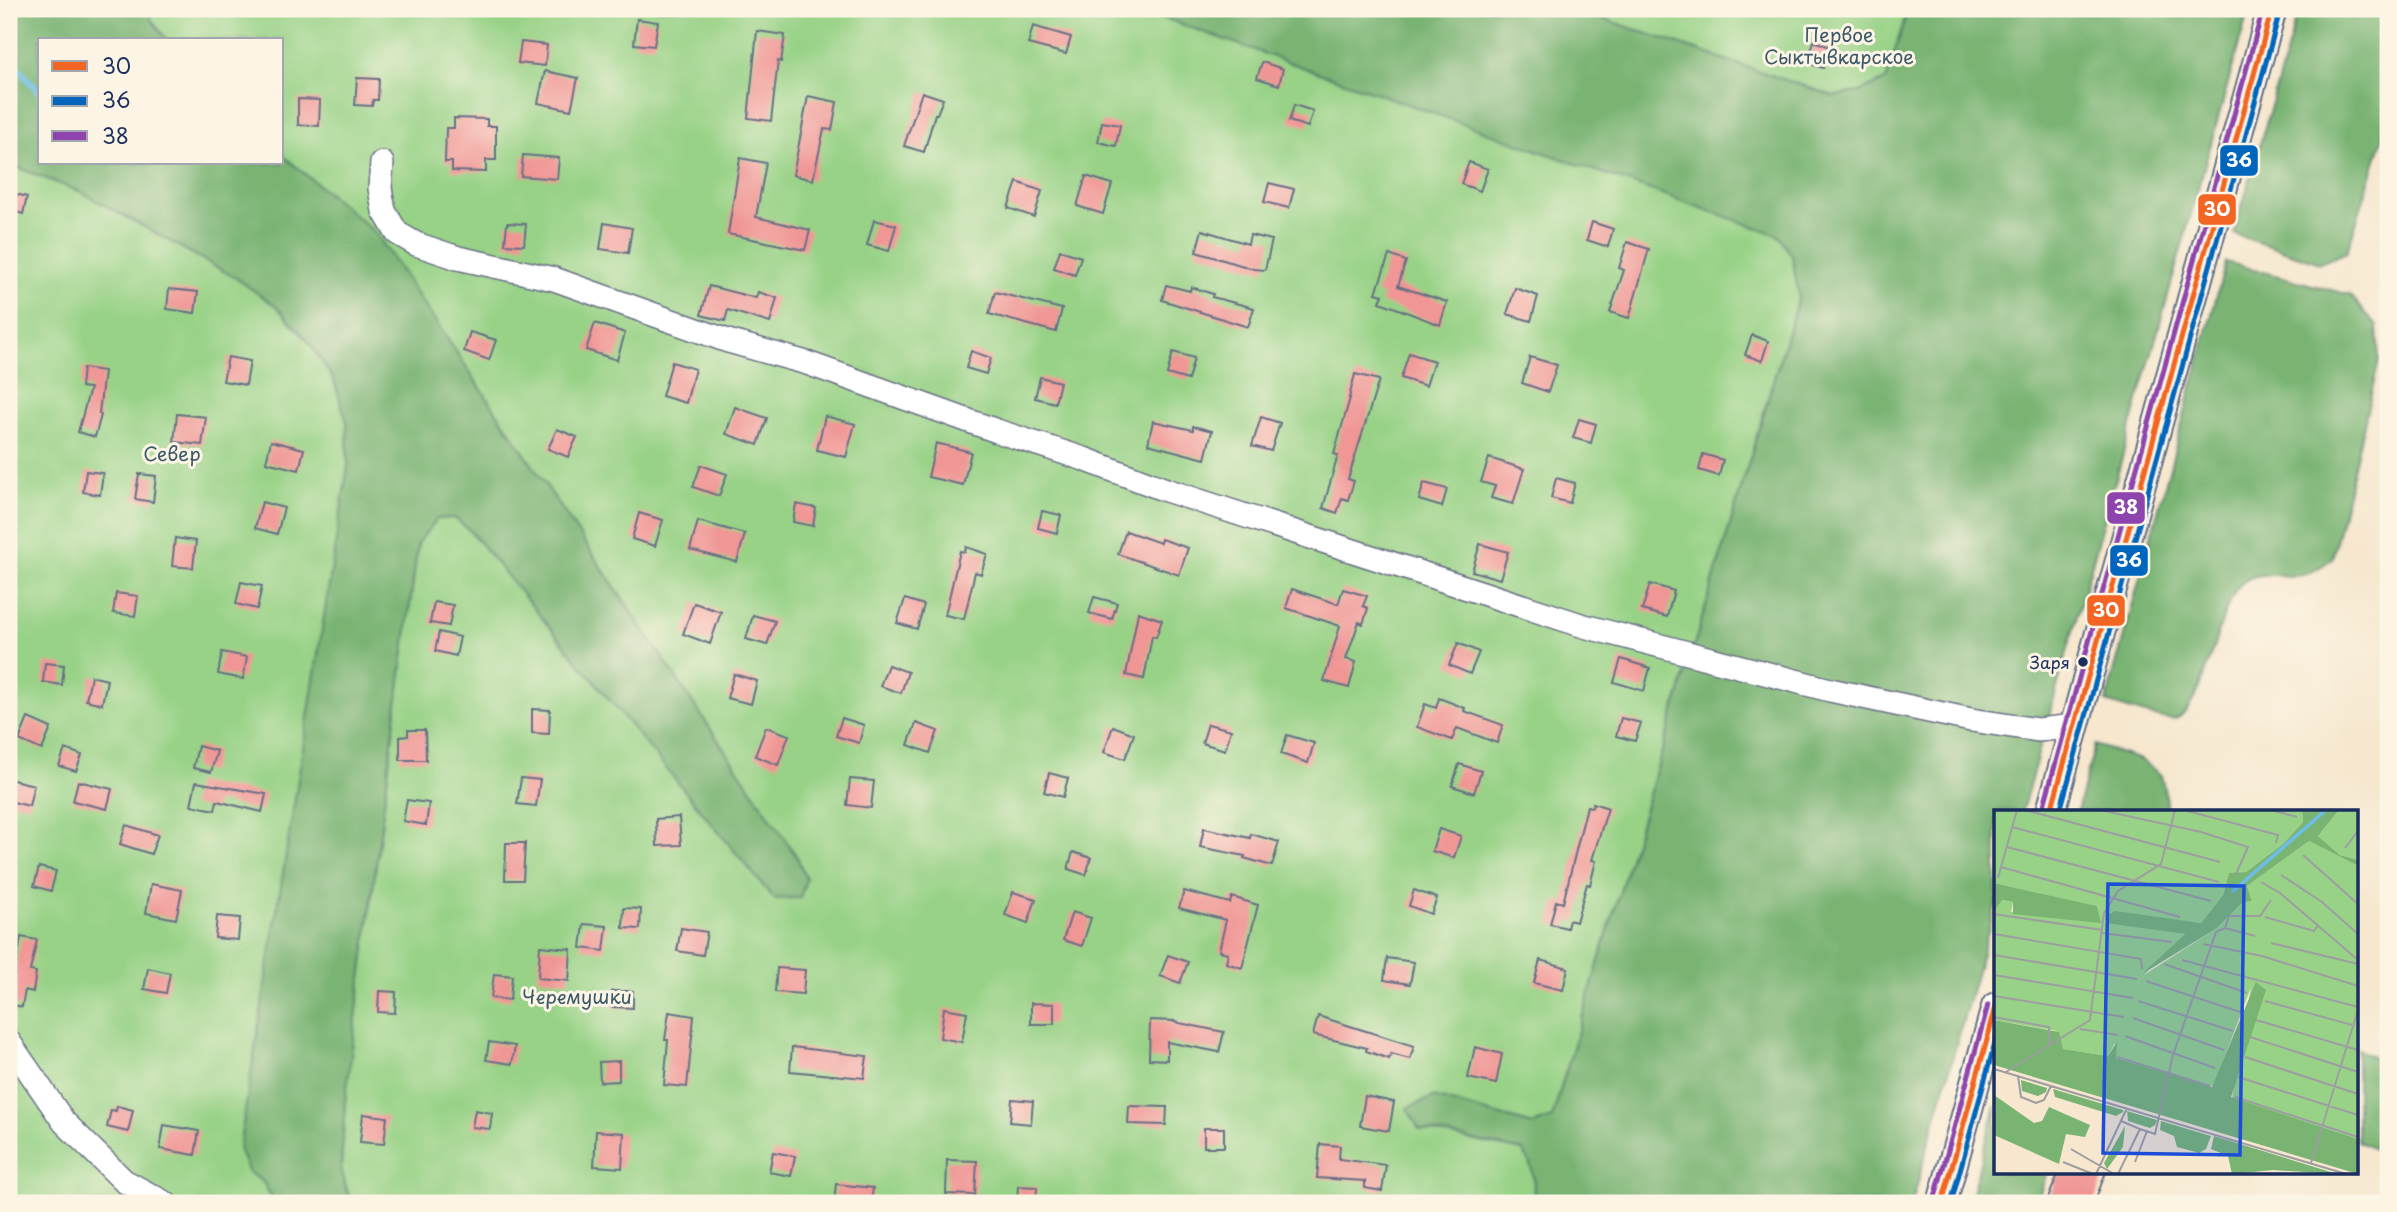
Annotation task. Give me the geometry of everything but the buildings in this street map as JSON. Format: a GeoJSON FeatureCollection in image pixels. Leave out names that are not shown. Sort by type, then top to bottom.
{"type":"FeatureCollection","features":[{"type":"Feature","properties":{"kind":"main road"},"geometry":{"type":"LineString","coordinates":[[2051,810],[2272,9]]}},
{"type":"Feature","properties":{"kind":"main road"},"geometry":{"type":"LineString","coordinates":[[1942,1203],[1994,1014]]}},
{"type":"Feature","properties":{"kind":"street"},"geometry":{"type":"LineString","coordinates":[[382,163],[380,188],[384,211],[397,233],[458,258],[554,279],[728,341],[807,363],[1166,490],[1584,626],[1829,690],[1971,720],[2038,730],[2075,726]]}},
{"type":"Feature","properties":{"kind":"street"},"geometry":{"type":"LineString","coordinates":[[9,1042],[64,1122],[124,1181],[165,1203]]}},
{"type":"Feature","properties":{"kind":"green space"},"geometry":{"type":"Polygon","coordinates":[[[9,9],[148,9],[151,19],[165,38],[38,38],[38,164],[284,164],[284,157],[375,232],[797,857],[806,879],[800,898],[774,899],[470,531],[455,518],[437,519],[418,543],[345,1102],[341,1169],[350,1203],[275,1203],[263,1182],[249,1173],[239,1149],[348,466],[347,422],[334,380],[309,342],[277,307],[236,278],[81,192],[9,166],[9,9]]]}},
{"type":"Feature","properties":{"kind":"green space","name":"Черемушки"},"geometry":{"type":"Polygon","coordinates":[[[148,9],[1138,9],[1778,234],[1792,256],[1799,295],[1552,1118],[1533,1125],[1433,1097],[1419,1129],[1523,1151],[1533,1176],[1533,1203],[351,1203],[341,1169],[345,1102],[418,543],[437,518],[455,518],[470,531],[806,878],[797,857],[375,232],[284,157],[284,38],[165,38],[151,19],[148,9]]]}},
{"type":"Feature","properties":{"kind":"green space"},"geometry":{"type":"Polygon","coordinates":[[[1138,9],[1574,9],[1833,96],[1860,92],[1886,80],[1908,9],[2249,9],[2022,810],[1994,810],[1994,910],[1912,1203],[1533,1203],[1533,1176],[1523,1151],[1419,1129],[1407,1108],[1433,1097],[1533,1125],[1552,1118],[1799,296],[1792,256],[1778,235],[1138,9]]]}},
{"type":"Feature","properties":{"kind":"green space","name":"Первое Сыктывкарское"},"geometry":{"type":"Polygon","coordinates":[[[1574,9],[1908,9],[1886,80],[1860,92],[1833,96],[1574,9]]]}},
{"type":"Feature","properties":{"kind":"green space"},"geometry":{"type":"Polygon","coordinates":[[[2299,9],[2388,9],[2388,121],[2347,252],[2320,263],[2234,234],[2299,9]]]}},
{"type":"Feature","properties":{"kind":"green space","name":"Север"},"geometry":{"type":"Polygon","coordinates":[[[9,166],[81,192],[236,278],[277,307],[309,342],[334,380],[347,422],[348,466],[249,1173],[263,1182],[275,1203],[9,1203],[9,166]]]}},
{"type":"Feature","properties":{"kind":"green space"},"geometry":{"type":"Polygon","coordinates":[[[2226,262],[2350,295],[2377,326],[2379,361],[2332,559],[2304,575],[2261,575],[2252,577],[2238,587],[2223,617],[2193,700],[2184,713],[2174,719],[2168,719],[2106,702],[2226,262]]]}},
{"type":"Feature","properties":{"kind":"green space"},"geometry":{"type":"Polygon","coordinates":[[[2095,745],[2141,760],[2161,775],[2167,802],[2165,810],[2077,810],[2095,745]]]}},
{"type":"Feature","properties":{"kind":"green space"},"geometry":{"type":"Polygon","coordinates":[[[2358,1050],[2388,1065],[2388,1155],[2358,1141],[2358,1050]]]}},
{"type":"Feature","properties":{"kind":"green space"},"geometry":{"type":"Polygon","coordinates":[[[1994,1112],[1994,1174],[2046,1174],[2037,1203],[1969,1203],[1994,1112]]]}},
{"type":"Feature","properties":{"kind":"waterway"},"geometry":{"type":"LineString","coordinates":[[9,58],[38,91]]}},
{"type":"Feature","properties":{"kind":"transit line","name":"38"},"geometry":{"type":"LineString","coordinates":[[2043,809],[2263,9]]}},
{"type":"Feature","properties":{"kind":"transit line","name":"30"},"geometry":{"type":"LineString","coordinates":[[2051,810],[2272,9]]}},
{"type":"Feature","properties":{"kind":"transit line","name":"36"},"geometry":{"type":"LineString","coordinates":[[2060,810],[2280,11]]}},
{"type":"Feature","properties":{"kind":"transit line","name":"38"},"geometry":{"type":"LineString","coordinates":[[1934,1201],[1988,1005]]}},
{"type":"Feature","properties":{"kind":"transit line","name":"30"},"geometry":{"type":"LineString","coordinates":[[1942,1203],[1994,1014]]}},
{"type":"Feature","properties":{"kind":"transit line","name":"36"},"geometry":{"type":"LineString","coordinates":[[1951,1203],[1994,1046]]}},
{"type":"Feature","properties":{"kind":"place","name":"Заря"},"geometry":{"type":"Point","coordinates":[2083,662]}}]}
